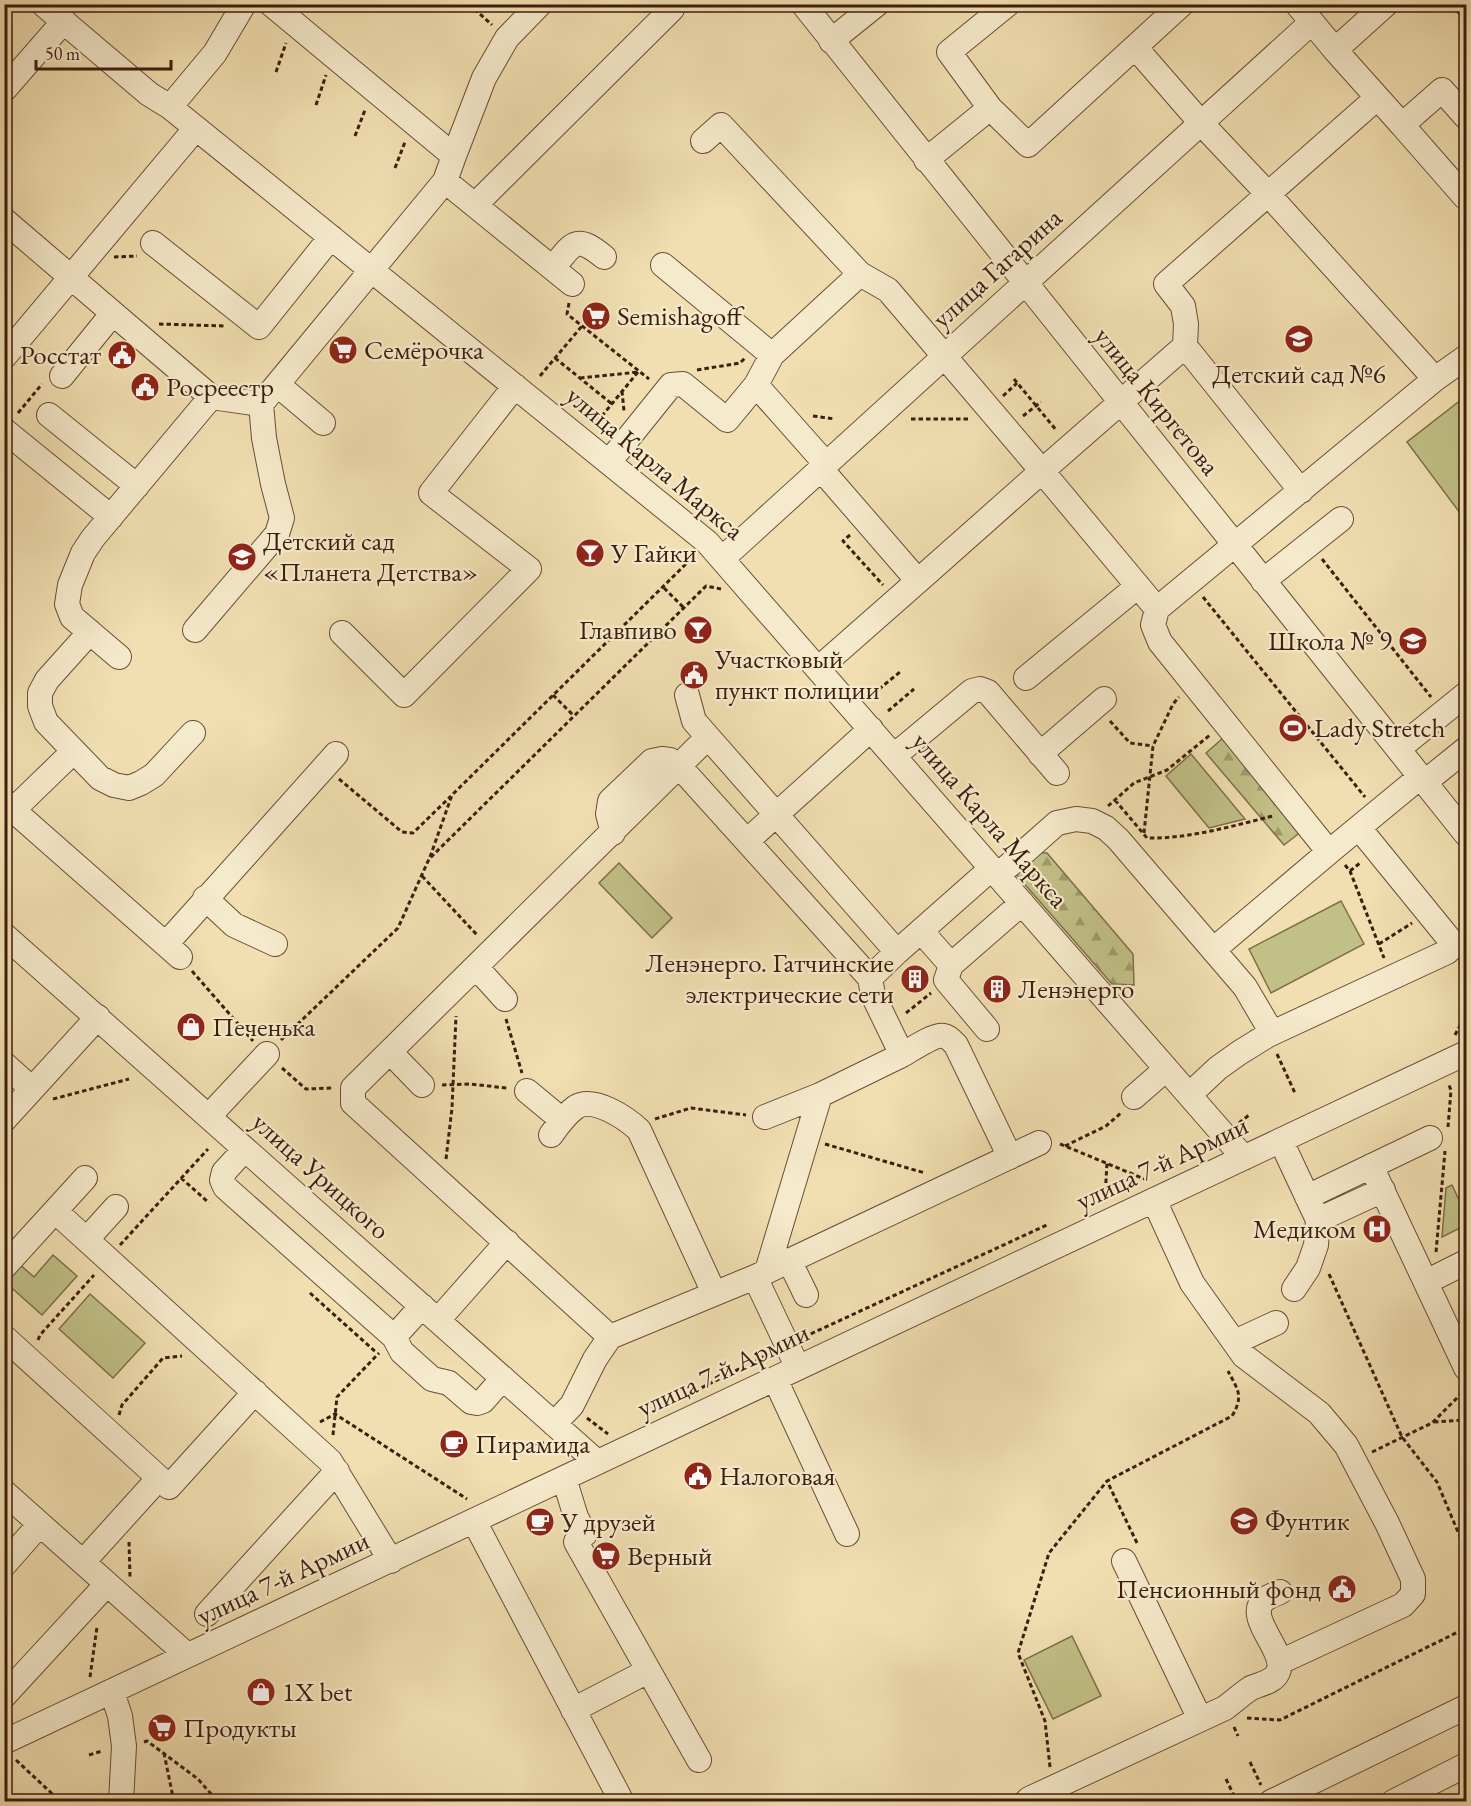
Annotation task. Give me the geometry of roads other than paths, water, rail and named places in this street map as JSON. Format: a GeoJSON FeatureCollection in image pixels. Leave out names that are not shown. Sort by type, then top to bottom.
{"type":"FeatureCollection","features":[{"type":"Feature","properties":{"kind":"street","name":"улица Карла Маркса"},"geometry":{"type":"LineString","coordinates":[[43,4],[149,93],[170,107],[707,542],[726,570],[871,729],[1244,1158]]}},
{"type":"Feature","properties":{"kind":"street"},"geometry":{"type":"LineString","coordinates":[[272,4],[454,156]]}},
{"type":"Feature","properties":{"kind":"street"},"geometry":{"type":"LineString","coordinates":[[195,630],[277,534],[282,518],[264,438],[261,405],[445,181],[484,78],[507,38],[540,4]]}},
{"type":"Feature","properties":{"kind":"street"},"geometry":{"type":"LineString","coordinates":[[476,205],[672,9],[672,4]]}},
{"type":"Feature","properties":{"kind":"street","name":"улица Киргетова"},"geometry":{"type":"LineString","coordinates":[[802,4],[1467,834]]}},
{"type":"Feature","properties":{"kind":"street"},"geometry":{"type":"LineString","coordinates":[[831,41],[877,4]]}},
{"type":"Feature","properties":{"kind":"street"},"geometry":{"type":"LineString","coordinates":[[1008,4],[949,52],[990,108],[1028,145],[1182,4]]}},
{"type":"Feature","properties":{"kind":"street"},"geometry":{"type":"LineString","coordinates":[[1335,50],[1386,4]]}},
{"type":"Feature","properties":{"kind":"street"},"geometry":{"type":"LineString","coordinates":[[170,107],[215,53],[243,5]]}},
{"type":"Feature","properties":{"kind":"street","name":"улица Гагарина"},"geometry":{"type":"LineString","coordinates":[[726,570],[824,466],[1201,123],[1305,13],[1377,98],[1465,197],[1467,196]]}},
{"type":"Feature","properties":{"kind":"street"},"geometry":{"type":"LineString","coordinates":[[4,90],[64,21]]}},
{"type":"Feature","properties":{"kind":"street"},"geometry":{"type":"LineString","coordinates":[[1135,46],[1201,123],[1435,379]]}},
{"type":"Feature","properties":{"kind":"street"},"geometry":{"type":"LineString","coordinates":[[1402,125],[1442,90],[1467,117]]}},
{"type":"Feature","properties":{"kind":"street"},"geometry":{"type":"LineString","coordinates":[[1301,491],[1185,346],[1186,324],[1183,306],[1166,284],[1377,98]]}},
{"type":"Feature","properties":{"kind":"street"},"geometry":{"type":"LineString","coordinates":[[926,160],[990,108]]}},
{"type":"Feature","properties":{"kind":"street"},"geometry":{"type":"LineString","coordinates":[[703,141],[721,125],[860,274],[888,290],[1157,609]]}},
{"type":"Feature","properties":{"kind":"street"},"geometry":{"type":"LineString","coordinates":[[4,357],[196,128]]}},
{"type":"Feature","properties":{"kind":"street"},"geometry":{"type":"LineString","coordinates":[[445,181],[572,284]]}},
{"type":"Feature","properties":{"kind":"street"},"geometry":{"type":"LineString","coordinates":[[6,223],[211,397],[261,405]]}},
{"type":"Feature","properties":{"kind":"street"},"geometry":{"type":"LineString","coordinates":[[161,249],[259,327],[331,237]]}},
{"type":"Feature","properties":{"kind":"street"},"geometry":{"type":"LineString","coordinates":[[553,268],[570,247],[579,243],[589,245],[604,257]]}},
{"type":"Feature","properties":{"kind":"street"},"geometry":{"type":"LineString","coordinates":[[663,266],[766,350]]}},
{"type":"Feature","properties":{"kind":"street"},"geometry":{"type":"LineString","coordinates":[[609,462],[665,381],[682,384],[728,420],[756,385],[766,350],[860,274]]}},
{"type":"Feature","properties":{"kind":"street"},"geometry":{"type":"LineString","coordinates":[[62,376],[113,313]]}},
{"type":"Feature","properties":{"kind":"street"},"geometry":{"type":"LineString","coordinates":[[818,669],[1185,346]]}},
{"type":"Feature","properties":{"kind":"street"},"geometry":{"type":"LineString","coordinates":[[1331,851],[1295,810],[1160,642],[1153,625],[1157,609],[1435,379],[1467,357]]}},
{"type":"Feature","properties":{"kind":"street"},"geometry":{"type":"LineString","coordinates":[[278,385],[323,423]]}},
{"type":"Feature","properties":{"kind":"street"},"geometry":{"type":"LineString","coordinates":[[756,385],[918,581]]}},
{"type":"Feature","properties":{"kind":"street"},"geometry":{"type":"LineString","coordinates":[[342,633],[404,695],[529,569],[431,493],[515,386]]}},
{"type":"Feature","properties":{"kind":"street"},"geometry":{"type":"LineString","coordinates":[[119,657],[72,617],[68,604],[70,585],[83,553],[211,397]]}},
{"type":"Feature","properties":{"kind":"street"},"geometry":{"type":"LineString","coordinates":[[49,415],[137,486]]}},
{"type":"Feature","properties":{"kind":"street"},"geometry":{"type":"LineString","coordinates":[[10,422],[111,517]]}},
{"type":"Feature","properties":{"kind":"street"},"geometry":{"type":"LineString","coordinates":[[1263,581],[1341,519]]}},
{"type":"Feature","properties":{"kind":"street"},"geometry":{"type":"LineString","coordinates":[[1026,678],[1138,586]]}},
{"type":"Feature","properties":{"kind":"street"},"geometry":{"type":"LineString","coordinates":[[90,632],[47,680],[40,693],[40,706],[46,722],[100,778],[114,785],[129,788],[154,775],[193,733]]}},
{"type":"Feature","properties":{"kind":"street"},"geometry":{"type":"LineString","coordinates":[[894,756],[972,691],[980,689],[988,692],[1057,773]]}},
{"type":"Feature","properties":{"kind":"street"},"geometry":{"type":"LineString","coordinates":[[1398,749],[1467,694]]}},
{"type":"Feature","properties":{"kind":"street"},"geometry":{"type":"LineString","coordinates":[[687,695],[694,721],[897,952]]}},
{"type":"Feature","properties":{"kind":"street"},"geometry":{"type":"LineString","coordinates":[[1040,754],[1100,703]]}},
{"type":"Feature","properties":{"kind":"street"},"geometry":{"type":"LineString","coordinates":[[747,841],[871,729]]}},
{"type":"Feature","properties":{"kind":"street"},"geometry":{"type":"LineString","coordinates":[[610,1337],[353,1103],[353,1088],[708,737]]}},
{"type":"Feature","properties":{"kind":"street"},"geometry":{"type":"LineString","coordinates":[[1213,950],[1377,812],[1467,749]]}},
{"type":"Feature","properties":{"kind":"street"},"geometry":{"type":"LineString","coordinates":[[74,751],[9,806],[173,950],[205,898],[330,760]]}},
{"type":"Feature","properties":{"kind":"street"},"geometry":{"type":"LineString","coordinates":[[679,766],[870,978],[873,995],[902,1055]]}},
{"type":"Feature","properties":{"kind":"street"},"geometry":{"type":"LineString","coordinates":[[870,978],[921,931],[1057,823],[1076,819],[1092,821],[1106,828],[1118,839],[1245,987],[1270,1034]]}},
{"type":"Feature","properties":{"kind":"street"},"geometry":{"type":"LineString","coordinates":[[1189,1095],[1218,1068],[1270,1034],[1448,952],[1452,947],[1451,941],[1359,828]]}},
{"type":"Feature","properties":{"kind":"street"},"geometry":{"type":"LineString","coordinates":[[205,898],[234,925],[275,944]]}},
{"type":"Feature","properties":{"kind":"street"},"geometry":{"type":"LineString","coordinates":[[948,972],[1022,903]]}},
{"type":"Feature","properties":{"kind":"street"},"geometry":{"type":"LineString","coordinates":[[921,931],[987,1029]]}},
{"type":"Feature","properties":{"kind":"street","name":"улица Урицкого"},"geometry":{"type":"LineString","coordinates":[[4,934],[597,1462]]}},
{"type":"Feature","properties":{"kind":"street"},"geometry":{"type":"LineString","coordinates":[[484,959],[505,999]]}},
{"type":"Feature","properties":{"kind":"street"},"geometry":{"type":"LineString","coordinates":[[4,1120],[98,1017]]}},
{"type":"Feature","properties":{"kind":"street"},"geometry":{"type":"LineString","coordinates":[[765,1117],[820,1095],[937,1036],[944,1036],[956,1045],[1010,1157]]}},
{"type":"Feature","properties":{"kind":"street","name":"улица 7-й Армии"},"geometry":{"type":"LineString","coordinates":[[9,1749],[112,1692],[187,1655],[391,1561],[471,1510],[564,1478],[798,1368],[1145,1192],[1244,1158],[1281,1141],[1459,1046]]}},
{"type":"Feature","properties":{"kind":"street"},"geometry":{"type":"LineString","coordinates":[[208,1116],[272,1049]]}},
{"type":"Feature","properties":{"kind":"street"},"geometry":{"type":"LineString","coordinates":[[390,1052],[422,1085]]}},
{"type":"Feature","properties":{"kind":"street"},"geometry":{"type":"LineString","coordinates":[[4,1064],[32,1089]]}},
{"type":"Feature","properties":{"kind":"street"},"geometry":{"type":"LineString","coordinates":[[1134,1097],[1166,1069]]}},
{"type":"Feature","properties":{"kind":"street"},"geometry":{"type":"LineString","coordinates":[[527,1091],[557,1128],[578,1106],[594,1106],[613,1111],[628,1119],[639,1130],[714,1293]]}},
{"type":"Feature","properties":{"kind":"street"},"geometry":{"type":"LineString","coordinates":[[798,1368],[787,1345],[761,1274],[820,1095]]}},
{"type":"Feature","properties":{"kind":"street"},"geometry":{"type":"LineString","coordinates":[[1307,1197],[1371,1166],[1441,1137]]}},
{"type":"Feature","properties":{"kind":"street"},"geometry":{"type":"LineString","coordinates":[[1281,1141],[1318,1220],[1316,1245],[1308,1268],[1294,1289]]}},
{"type":"Feature","properties":{"kind":"street"},"geometry":{"type":"LineString","coordinates":[[554,1424],[572,1405],[610,1337],[761,1274],[1010,1157],[1047,1143]]}},
{"type":"Feature","properties":{"kind":"street"},"geometry":{"type":"LineString","coordinates":[[245,1149],[224,1172],[222,1180],[225,1187],[394,1337],[402,1352],[432,1379],[449,1383],[471,1402],[477,1403],[483,1401],[503,1378]]}},
{"type":"Feature","properties":{"kind":"street"},"geometry":{"type":"LineString","coordinates":[[1371,1166],[1430,1280],[1466,1366]]}},
{"type":"Feature","properties":{"kind":"street"},"geometry":{"type":"LineString","coordinates":[[4,1267],[85,1178]]}},
{"type":"Feature","properties":{"kind":"street"},"geometry":{"type":"LineString","coordinates":[[1318,1220],[1383,1190]]}},
{"type":"Feature","properties":{"kind":"street"},"geometry":{"type":"LineString","coordinates":[[1145,1192],[1230,1352],[1245,1356],[1319,1413],[1338,1433],[1387,1523],[1413,1579],[1413,1594],[1403,1605],[1280,1662]]}},
{"type":"Feature","properties":{"kind":"street"},"geometry":{"type":"LineString","coordinates":[[87,1239],[116,1207]]}},
{"type":"Feature","properties":{"kind":"street"},"geometry":{"type":"LineString","coordinates":[[55,1211],[300,1433],[333,1466],[391,1561]]}},
{"type":"Feature","properties":{"kind":"street"},"geometry":{"type":"LineString","coordinates":[[394,1337],[430,1313],[507,1242]]}},
{"type":"Feature","properties":{"kind":"street"},"geometry":{"type":"LineString","coordinates":[[789,1260],[806,1295]]}},
{"type":"Feature","properties":{"kind":"street"},"geometry":{"type":"LineString","coordinates":[[1430,1280],[1467,1262]]}},
{"type":"Feature","properties":{"kind":"street"},"geometry":{"type":"LineString","coordinates":[[1230,1352],[1276,1323]]}},
{"type":"Feature","properties":{"kind":"street"},"geometry":{"type":"LineString","coordinates":[[4,1337],[169,1487],[255,1392]]}},
{"type":"Feature","properties":{"kind":"street"},"geometry":{"type":"LineString","coordinates":[[774,1379],[847,1534]]}},
{"type":"Feature","properties":{"kind":"street"},"geometry":{"type":"LineString","coordinates":[[207,1614],[333,1466]]}},
{"type":"Feature","properties":{"kind":"street"},"geometry":{"type":"LineString","coordinates":[[82,1562],[159,1478]]}},
{"type":"Feature","properties":{"kind":"street"},"geometry":{"type":"LineString","coordinates":[[564,1478],[580,1538],[648,1671],[699,1760]]}},
{"type":"Feature","properties":{"kind":"street"},"geometry":{"type":"LineString","coordinates":[[4,1492],[82,1562],[119,1583],[187,1655]]}},
{"type":"Feature","properties":{"kind":"street"},"geometry":{"type":"LineString","coordinates":[[471,1510],[621,1800]]}},
{"type":"Feature","properties":{"kind":"street"},"geometry":{"type":"LineString","coordinates":[[4,1565],[40,1524]]}},
{"type":"Feature","properties":{"kind":"street"},"geometry":{"type":"LineString","coordinates":[[1131,1554],[1200,1719]]}},
{"type":"Feature","properties":{"kind":"street"},"geometry":{"type":"LineString","coordinates":[[4,1695],[119,1583]]}},
{"type":"Feature","properties":{"kind":"street"},"geometry":{"type":"LineString","coordinates":[[1026,1802],[1225,1708],[1250,1689],[1274,1678],[1280,1671],[1280,1662],[1258,1616],[1259,1606],[1265,1599],[1280,1592]]}},
{"type":"Feature","properties":{"kind":"street"},"geometry":{"type":"LineString","coordinates":[[573,1710],[648,1671]]}},
{"type":"Feature","properties":{"kind":"street"},"geometry":{"type":"LineString","coordinates":[[112,1692],[120,1716],[124,1746],[121,1802]]}},
{"type":"Feature","properties":{"kind":"street"},"geometry":{"type":"LineString","coordinates":[[1268,1797],[1467,1707]]}},
{"type":"Feature","properties":{"kind":"street"},"geometry":{"type":"LineString","coordinates":[[1393,1802],[1467,1765]]}},
{"type":"Feature","properties":{"kind":"place","name":"Semishagoff"},"geometry":{"type":"Point","coordinates":[596,316]}},
{"type":"Feature","properties":{"kind":"place","name":"Детский сад №6"},"geometry":{"type":"Point","coordinates":[1299,339]}},
{"type":"Feature","properties":{"kind":"place","name":"Семёрочка"},"geometry":{"type":"Point","coordinates":[343,350]}},
{"type":"Feature","properties":{"kind":"place","name":"Росстат"},"geometry":{"type":"Point","coordinates":[122,355]}},
{"type":"Feature","properties":{"kind":"place","name":"Росреестр"},"geometry":{"type":"Point","coordinates":[145,387]}},
{"type":"Feature","properties":{"kind":"place","name":"У Гайки"},"geometry":{"type":"Point","coordinates":[590,553]}},
{"type":"Feature","properties":{"kind":"place","name":"Детский сад «Планета Детства»"},"geometry":{"type":"Point","coordinates":[242,557]}},
{"type":"Feature","properties":{"kind":"place","name":"Главпиво"},"geometry":{"type":"Point","coordinates":[698,630]}},
{"type":"Feature","properties":{"kind":"place","name":"Школа № 9"},"geometry":{"type":"Point","coordinates":[1413,641]}},
{"type":"Feature","properties":{"kind":"place","name":"Участковый пункт полиции"},"geometry":{"type":"Point","coordinates":[694,675]}},
{"type":"Feature","properties":{"kind":"place","name":"Lady Stretch"},"geometry":{"type":"Point","coordinates":[1293,728]}},
{"type":"Feature","properties":{"kind":"place","name":"Ленэнерго. Гатчинские электрические сети"},"geometry":{"type":"Point","coordinates":[915,979]}},
{"type":"Feature","properties":{"kind":"place","name":"Ленэнерго"},"geometry":{"type":"Point","coordinates":[997,989]}},
{"type":"Feature","properties":{"kind":"place","name":"Печенька"},"geometry":{"type":"Point","coordinates":[191,1027]}},
{"type":"Feature","properties":{"kind":"place","name":"Медиком"},"geometry":{"type":"Point","coordinates":[1377,1229]}},
{"type":"Feature","properties":{"kind":"place","name":"Пирамида"},"geometry":{"type":"Point","coordinates":[454,1444]}},
{"type":"Feature","properties":{"kind":"place","name":"Налоговая"},"geometry":{"type":"Point","coordinates":[698,1476]}},
{"type":"Feature","properties":{"kind":"place","name":"Фунтик"},"geometry":{"type":"Point","coordinates":[1244,1521]}},
{"type":"Feature","properties":{"kind":"place","name":"У друзей"},"geometry":{"type":"Point","coordinates":[540,1522]}},
{"type":"Feature","properties":{"kind":"place","name":"Верный"},"geometry":{"type":"Point","coordinates":[606,1556]}},
{"type":"Feature","properties":{"kind":"place","name":"Пенсионный фонд"},"geometry":{"type":"Point","coordinates":[1342,1589]}},
{"type":"Feature","properties":{"kind":"place","name":"1X bet"},"geometry":{"type":"Point","coordinates":[261,1692]}},
{"type":"Feature","properties":{"kind":"place","name":"Продукты"},"geometry":{"type":"Point","coordinates":[162,1728]}}]}
